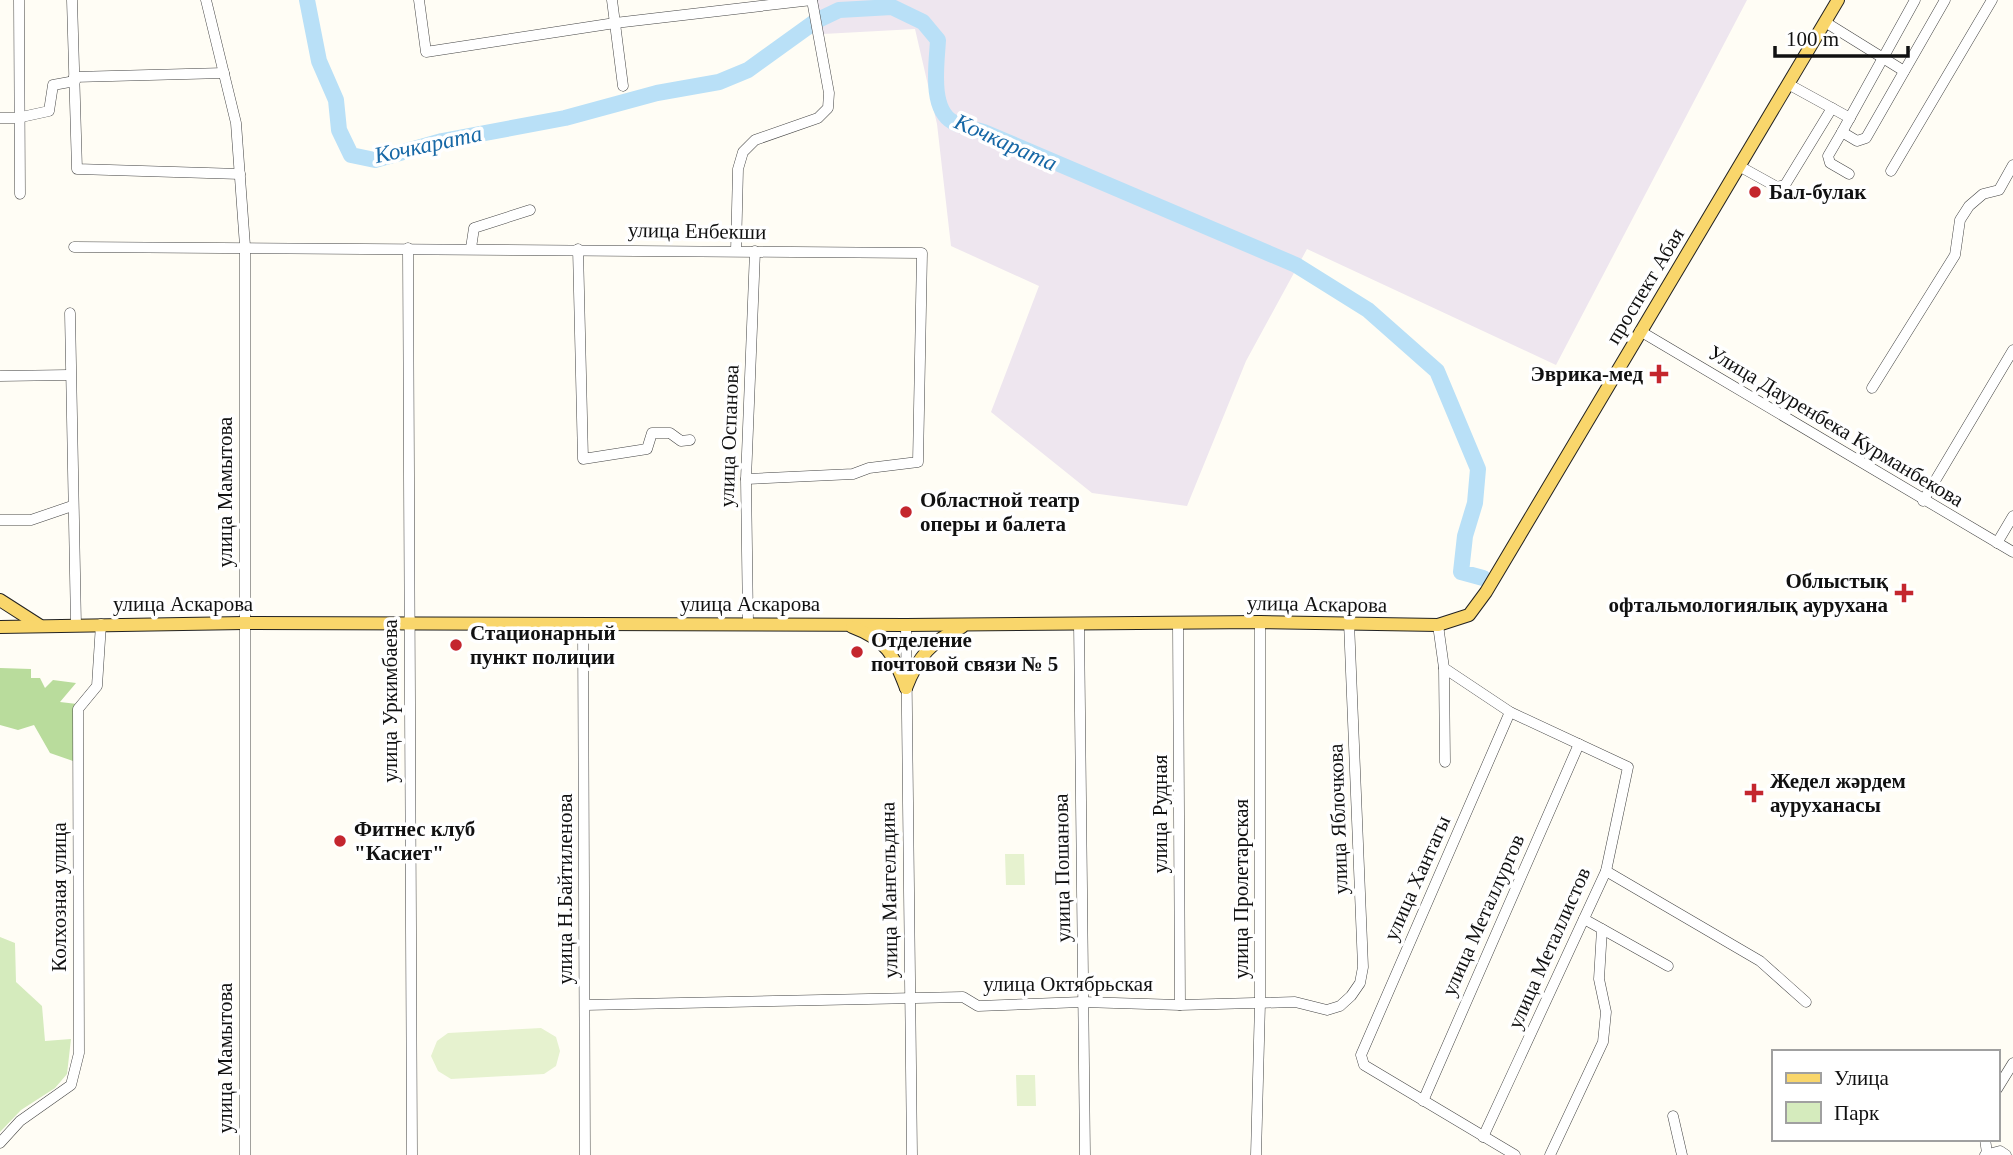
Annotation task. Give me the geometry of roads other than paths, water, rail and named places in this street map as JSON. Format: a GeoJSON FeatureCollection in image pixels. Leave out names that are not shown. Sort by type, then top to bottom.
{"type":"FeatureCollection","features":[{"type":"Feature","properties":{"kind":"main road","name":"проспект Абая"},"geometry":{"type":"LineString","coordinates":[[1486,592],[1838,0]]}},
{"type":"Feature","properties":{"kind":"main road","name":"улица Аскарова"},"geometry":{"type":"LineString","coordinates":[[0,626],[748,622],[905,625],[1349,622],[1438,625],[1469,615],[1486,592]]}},
{"type":"Feature","properties":{"kind":"main road"},"geometry":{"type":"LineString","coordinates":[[0,600],[39,625]]}},
{"type":"Feature","properties":{"kind":"main road"},"geometry":{"type":"LineString","coordinates":[[845,624],[877,638],[888,649],[906,688]]}},
{"type":"Feature","properties":{"kind":"main road"},"geometry":{"type":"LineString","coordinates":[[906,688],[916,663],[925,651],[947,634],[969,624]]}},
{"type":"Feature","properties":{"kind":"street"},"geometry":{"type":"LineString","coordinates":[[19,0],[20,194]]}},
{"type":"Feature","properties":{"kind":"street"},"geometry":{"type":"LineString","coordinates":[[72,0],[77,169],[240,174]]}},
{"type":"Feature","properties":{"kind":"street","name":"улица Мамытова"},"geometry":{"type":"LineString","coordinates":[[206,0],[236,123],[245,246],[245,1155]]}},
{"type":"Feature","properties":{"kind":"street"},"geometry":{"type":"LineString","coordinates":[[419,0],[426,52],[615,23],[812,0],[829,93],[828,108],[818,118],[755,140],[743,152],[738,169],[736,251]]}},
{"type":"Feature","properties":{"kind":"street"},"geometry":{"type":"LineString","coordinates":[[612,0],[623,86]]}},
{"type":"Feature","properties":{"kind":"street"},"geometry":{"type":"LineString","coordinates":[[1849,174],[1828,160],[1915,0]]}},
{"type":"Feature","properties":{"kind":"street"},"geometry":{"type":"LineString","coordinates":[[1842,132],[1863,141],[1945,0]]}},
{"type":"Feature","properties":{"kind":"street"},"geometry":{"type":"LineString","coordinates":[[1891,171],[1992,0]]}},
{"type":"Feature","properties":{"kind":"street"},"geometry":{"type":"LineString","coordinates":[[1825,22],[1904,71]]}},
{"type":"Feature","properties":{"kind":"street"},"geometry":{"type":"LineString","coordinates":[[0,118],[18,118],[49,111],[53,85],[74,79],[224,73]]}},
{"type":"Feature","properties":{"kind":"street"},"geometry":{"type":"LineString","coordinates":[[1788,83],[1850,118]]}},
{"type":"Feature","properties":{"kind":"street"},"geometry":{"type":"LineString","coordinates":[[1739,166],[1777,187],[1785,185],[1832,108]]}},
{"type":"Feature","properties":{"kind":"street"},"geometry":{"type":"LineString","coordinates":[[1872,388],[1955,255],[1960,220],[1983,194],[1999,190],[2013,165]]}},
{"type":"Feature","properties":{"kind":"street"},"geometry":{"type":"LineString","coordinates":[[471,248],[474,229],[530,210]]}},
{"type":"Feature","properties":{"kind":"street","name":"улица Енбекши"},"geometry":{"type":"LineString","coordinates":[[74,247],[245,246],[922,253],[918,462],[869,468],[853,474],[746,479]]}},
{"type":"Feature","properties":{"kind":"street","name":"улица Уркимбаева"},"geometry":{"type":"LineString","coordinates":[[408,248],[412,1155]]}},
{"type":"Feature","properties":{"kind":"street"},"geometry":{"type":"LineString","coordinates":[[578,249],[583,459],[648,449],[652,433],[670,433],[681,441],[690,440]]}},
{"type":"Feature","properties":{"kind":"street","name":"улица Оспанова"},"geometry":{"type":"LineString","coordinates":[[748,622],[746,479],[755,251]]}},
{"type":"Feature","properties":{"kind":"street"},"geometry":{"type":"LineString","coordinates":[[69,313],[76,625]]}},
{"type":"Feature","properties":{"kind":"street","name":"Улица Дауренбека Курманбекова"},"geometry":{"type":"LineString","coordinates":[[1640,331],[2013,552]]}},
{"type":"Feature","properties":{"kind":"street"},"geometry":{"type":"LineString","coordinates":[[1923,501],[2013,350]]}},
{"type":"Feature","properties":{"kind":"street"},"geometry":{"type":"LineString","coordinates":[[0,376],[69,375]]}},
{"type":"Feature","properties":{"kind":"street"},"geometry":{"type":"LineString","coordinates":[[0,520],[31,520],[72,506]]}},
{"type":"Feature","properties":{"kind":"street"},"geometry":{"type":"LineString","coordinates":[[1997,543],[2013,516]]}},
{"type":"Feature","properties":{"kind":"street","name":"улица Рудная"},"geometry":{"type":"LineString","coordinates":[[1178,622],[1180,1005]]}},
{"type":"Feature","properties":{"kind":"street","name":"улица Пролетарская"},"geometry":{"type":"LineString","coordinates":[[1256,1155],[1260,1003],[1259,622]]}},
{"type":"Feature","properties":{"kind":"street","name":"улица Яблочкова"},"geometry":{"type":"LineString","coordinates":[[1340,1006],[1360,983],[1363,967],[1349,622]]}},
{"type":"Feature","properties":{"kind":"street","name":"улица Н.Байтиленова"},"geometry":{"type":"LineString","coordinates":[[583,623],[585,1155]]}},
{"type":"Feature","properties":{"kind":"street","name":"улица Пошанова"},"geometry":{"type":"LineString","coordinates":[[1079,623],[1085,1155]]}},
{"type":"Feature","properties":{"kind":"street","name":"Колхозная улица"},"geometry":{"type":"LineString","coordinates":[[0,1143],[20,1121],[71,1085],[79,1053],[78,709],[97,687],[101,624]]}},
{"type":"Feature","properties":{"kind":"street","name":"улица Мангельдина"},"geometry":{"type":"LineString","coordinates":[[905,625],[912,1155]]}},
{"type":"Feature","properties":{"kind":"street"},"geometry":{"type":"LineString","coordinates":[[1438,625],[1444,668],[1445,762]]}},
{"type":"Feature","properties":{"kind":"street"},"geometry":{"type":"LineString","coordinates":[[1444,668],[1510,712],[1579,744]]}},
{"type":"Feature","properties":{"kind":"street","name":"улица Хантагы"},"geometry":{"type":"LineString","coordinates":[[1423,1101],[1361,1060],[1510,712]]}},
{"type":"Feature","properties":{"kind":"street","name":"улица Металлистов"},"geometry":{"type":"LineString","coordinates":[[1483,1137],[1606,871],[1628,767],[1579,744]]}},
{"type":"Feature","properties":{"kind":"street","name":"улица Металлургов"},"geometry":{"type":"LineString","coordinates":[[1423,1101],[1579,744]]}},
{"type":"Feature","properties":{"kind":"street"},"geometry":{"type":"LineString","coordinates":[[1606,871],[1760,961],[1806,1002]]}},
{"type":"Feature","properties":{"kind":"street"},"geometry":{"type":"LineString","coordinates":[[1584,919],[1668,966]]}},
{"type":"Feature","properties":{"kind":"street"},"geometry":{"type":"LineString","coordinates":[[1550,1155],[1603,1042],[1606,1012],[1598,979],[1602,929]]}},
{"type":"Feature","properties":{"kind":"street","name":"улица Октябрьская"},"geometry":{"type":"LineString","coordinates":[[585,1005],[962,997],[978,1006],[1082,1002],[1180,1005],[1295,1002],[1327,1010],[1340,1006]]}},
{"type":"Feature","properties":{"kind":"street"},"geometry":{"type":"LineString","coordinates":[[1999,1086],[2013,1063]]}},
{"type":"Feature","properties":{"kind":"street"},"geometry":{"type":"LineString","coordinates":[[1423,1101],[1515,1155]]}},
{"type":"Feature","properties":{"kind":"street"},"geometry":{"type":"LineString","coordinates":[[1673,1116],[1682,1155]]}},
{"type":"Feature","properties":{"kind":"street"},"geometry":{"type":"LineString","coordinates":[[1986,1154],[2000,1152],[2006,1155]]}},
{"type":"Feature","properties":{"kind":"waterway","name":"Кочкарата"},"geometry":{"type":"LineString","coordinates":[[307,0],[319,61],[336,100],[339,130],[351,155],[375,160],[442,141],[565,118],[657,93],[719,82],[748,70],[816,21],[839,10],[892,7],[923,22],[938,40],[937,96],[945,116],[953,122],[984,132],[1296,265],[1368,310],[1437,371],[1478,469],[1475,503],[1465,536],[1461,572],[1483,578]]}},
{"type":"Feature","properties":{"kind":"place","name":"Бал-булак"},"geometry":{"type":"Point","coordinates":[1755,192]}},
{"type":"Feature","properties":{"kind":"place","name":"Эврика-мед"},"geometry":{"type":"Point","coordinates":[1659,374]}},
{"type":"Feature","properties":{"kind":"place","name":"Областной театр оперы и балета"},"geometry":{"type":"Point","coordinates":[906,512]}},
{"type":"Feature","properties":{"kind":"place","name":"Облыстық офтальмологиялық аурухана"},"geometry":{"type":"Point","coordinates":[1904,593]}},
{"type":"Feature","properties":{"kind":"place","name":"Стационарный пункт полиции"},"geometry":{"type":"Point","coordinates":[456,645]}},
{"type":"Feature","properties":{"kind":"place","name":"Отделение почтовой связи № 5"},"geometry":{"type":"Point","coordinates":[857,652]}},
{"type":"Feature","properties":{"kind":"place","name":"Жедел жәрдем ауруханасы"},"geometry":{"type":"Point","coordinates":[1754,793]}},
{"type":"Feature","properties":{"kind":"place","name":"Фитнес клуб \"Касиет\""},"geometry":{"type":"Point","coordinates":[340,841]}}]}
